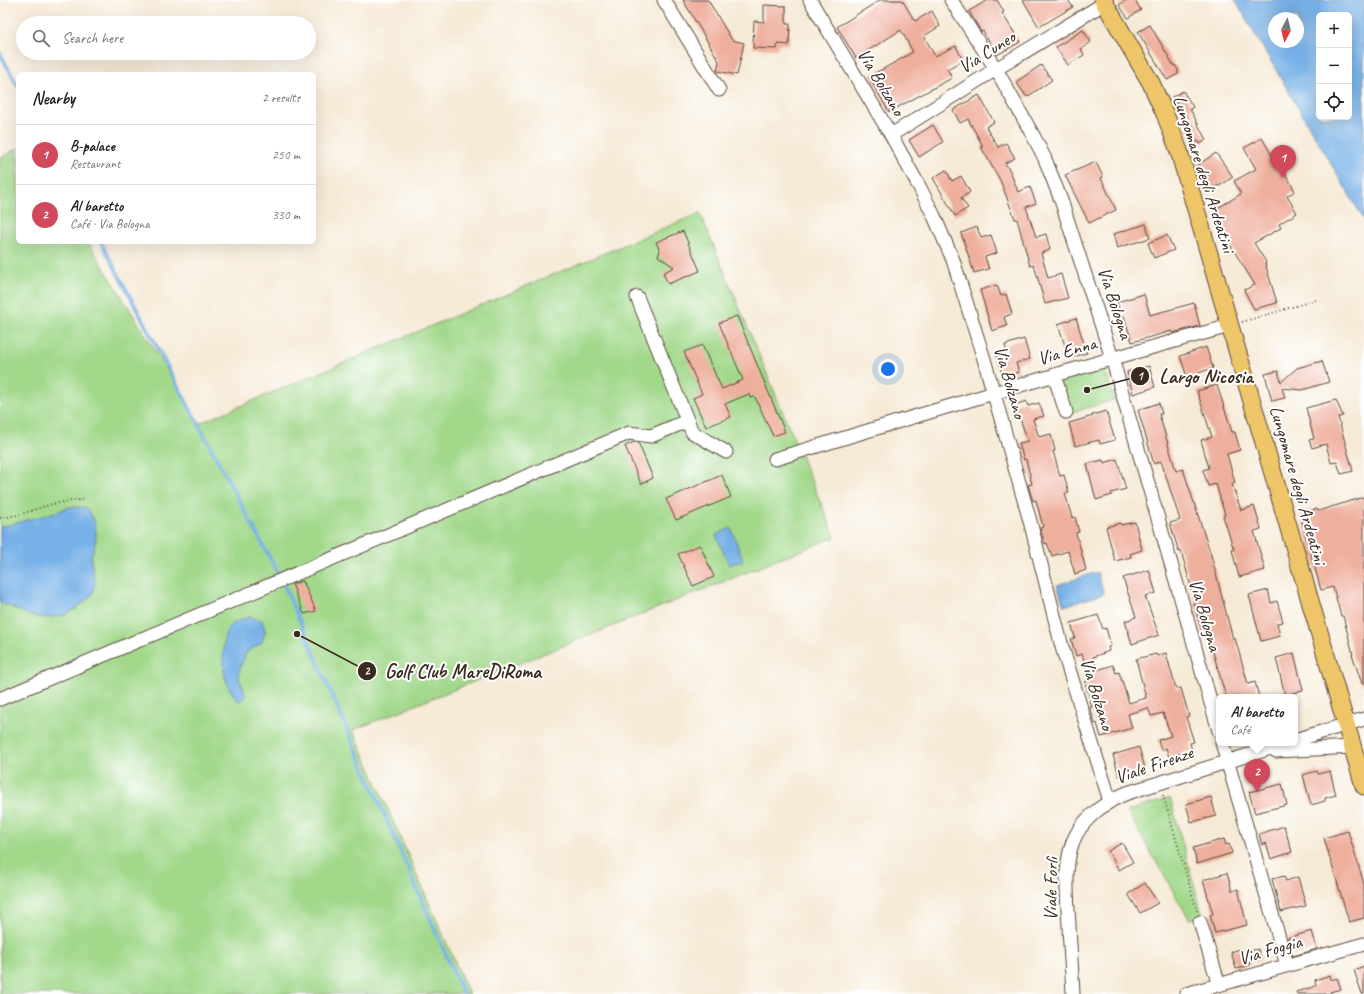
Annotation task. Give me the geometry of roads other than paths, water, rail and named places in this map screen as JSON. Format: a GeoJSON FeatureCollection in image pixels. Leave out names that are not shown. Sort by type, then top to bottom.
{"type":"FeatureCollection","features":[{"type":"Feature","properties":{"kind":"main road","name":"Lungomare degli Ardeatini"},"geometry":{"type":"LineString","coordinates":[[1104,1],[1151,83],[1167,119],[1182,163],[1364,786]]}},
{"type":"Feature","properties":{"kind":"street"},"geometry":{"type":"LineString","coordinates":[[664,0],[719,90]]}},
{"type":"Feature","properties":{"kind":"street","name":"Via Bolzano"},"geometry":{"type":"LineString","coordinates":[[810,0],[891,135],[928,202],[960,280],[994,392],[1030,521],[1058,631],[1110,801]]}},
{"type":"Feature","properties":{"kind":"street","name":"Via Bologna"},"geometry":{"type":"LineString","coordinates":[[951,0],[996,69],[1035,139],[1056,186],[1112,358],[1216,721]]}},
{"type":"Feature","properties":{"kind":"street","name":"Via Cuneo"},"geometry":{"type":"LineString","coordinates":[[891,135],[1104,1]]}},
{"type":"Feature","properties":{"kind":"street"},"geometry":{"type":"LineString","coordinates":[[637,297],[692,432],[726,452]]}},
{"type":"Feature","properties":{"kind":"street","name":"Via Enna"},"geometry":{"type":"LineString","coordinates":[[775,458],[994,392],[1230,326]]}},
{"type":"Feature","properties":{"kind":"street"},"geometry":{"type":"LineString","coordinates":[[1054,375],[1066,412]]}},
{"type":"Feature","properties":{"kind":"street"},"geometry":{"type":"LineString","coordinates":[[0,699],[629,433],[651,436],[687,421]]}},
{"type":"Feature","properties":{"kind":"street"},"geometry":{"type":"LineString","coordinates":[[1298,739],[1364,720]]}},
{"type":"Feature","properties":{"kind":"street"},"geometry":{"type":"LineString","coordinates":[[1223,746],[1288,965]]}},
{"type":"Feature","properties":{"kind":"street","name":"Viale Firenze"},"geometry":{"type":"LineString","coordinates":[[1110,801],[1127,793],[1160,782],[1277,746]]}},
{"type":"Feature","properties":{"kind":"street","name":"Viale Firenze"},"geometry":{"type":"LineString","coordinates":[[1256,752],[1353,747]]}},
{"type":"Feature","properties":{"kind":"street","name":"Viale Forlì"},"geometry":{"type":"LineString","coordinates":[[1073,994],[1067,894],[1069,856],[1073,842],[1080,829],[1091,816],[1110,801]]}},
{"type":"Feature","properties":{"kind":"street"},"geometry":{"type":"LineString","coordinates":[[1200,922],[1219,985]]}},
{"type":"Feature","properties":{"kind":"street","name":"Via Foggia"},"geometry":{"type":"LineString","coordinates":[[1186,994],[1364,944]]}},
{"type":"Feature","properties":{"kind":"water"},"geometry":{"type":"Polygon","coordinates":[[[1235,0],[1364,0],[1364,220],[1235,0]]]}},
{"type":"Feature","properties":{"kind":"water"},"geometry":{"type":"Polygon","coordinates":[[[70,507],[86,507],[95,524],[96,539],[91,559],[95,584],[91,595],[80,605],[64,615],[50,617],[32,616],[0,603],[0,527],[70,507]]]}},
{"type":"Feature","properties":{"kind":"water"},"geometry":{"type":"Polygon","coordinates":[[[731,528],[743,560],[729,565],[716,535],[731,528]]]}},
{"type":"Feature","properties":{"kind":"water"},"geometry":{"type":"Polygon","coordinates":[[[1097,572],[1104,594],[1064,606],[1057,585],[1097,572]]]}},
{"type":"Feature","properties":{"kind":"water"},"geometry":{"type":"Polygon","coordinates":[[[251,617],[262,620],[265,632],[262,642],[246,653],[240,667],[239,678],[245,697],[239,701],[230,689],[225,675],[223,660],[224,637],[233,623],[251,617]]]}},
{"type":"Feature","properties":{"kind":"waterway"},"geometry":{"type":"LineString","coordinates":[[0,53],[16,83]]}},
{"type":"Feature","properties":{"kind":"waterway"},"geometry":{"type":"LineString","coordinates":[[102,244],[280,577]]}},
{"type":"Feature","properties":{"kind":"waterway"},"geometry":{"type":"LineString","coordinates":[[283,583],[463,994]]}},
{"type":"Feature","properties":{"kind":"place","name":"B-palace"},"geometry":{"type":"Point","coordinates":[1283,178]}},
{"type":"Feature","properties":{"kind":"place","name":"Largo Nicosia"},"geometry":{"type":"Point","coordinates":[1087,390]}},
{"type":"Feature","properties":{"kind":"place","name":"Golf Club MareDiRoma"},"geometry":{"type":"Point","coordinates":[297,634]}},
{"type":"Feature","properties":{"kind":"place","name":"Al baretto"},"geometry":{"type":"Point","coordinates":[1257,792]}}]}
